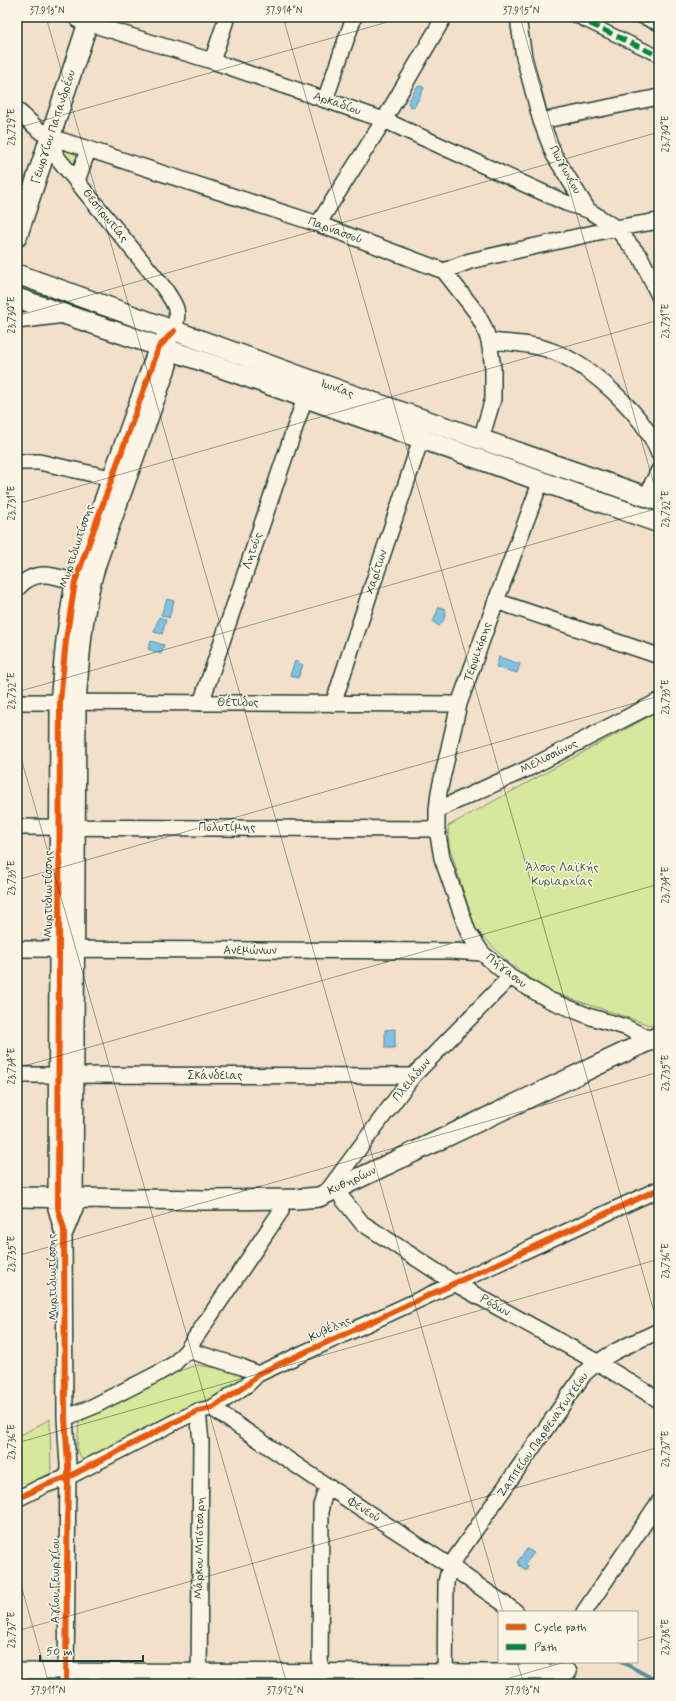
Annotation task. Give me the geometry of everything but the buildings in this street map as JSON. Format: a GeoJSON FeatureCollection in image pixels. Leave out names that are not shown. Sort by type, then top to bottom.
{"type":"FeatureCollection","features":[{"type":"Feature","properties":{"kind":"street"},"geometry":{"type":"LineString","coordinates":[[212,61],[227,17]]}},
{"type":"Feature","properties":{"kind":"street"},"geometry":{"type":"LineString","coordinates":[[325,100],[354,17]]}},
{"type":"Feature","properties":{"kind":"street"},"geometry":{"type":"LineString","coordinates":[[318,224],[384,120],[444,17]]}},
{"type":"Feature","properties":{"kind":"street","name":"Πωγωνίου"},"geometry":{"type":"LineString","coordinates":[[520,17],[519,25],[524,57],[541,121],[554,155],[588,210],[616,228],[628,240],[640,258],[659,296]]}},
{"type":"Feature","properties":{"kind":"street"},"geometry":{"type":"LineString","coordinates":[[576,17],[659,56]]}},
{"type":"Feature","properties":{"kind":"street"},"geometry":{"type":"LineString","coordinates":[[640,17],[659,25]]}},
{"type":"Feature","properties":{"kind":"street","name":"Αρκαδίου"},"geometry":{"type":"LineString","coordinates":[[84,19],[384,120],[559,200],[588,210]]}},
{"type":"Feature","properties":{"kind":"street","name":"Γεωργίου Παπανδρέου"},"geometry":{"type":"LineString","coordinates":[[17,237],[46,135],[84,19]]}},
{"type":"Feature","properties":{"kind":"street"},"geometry":{"type":"LineString","coordinates":[[541,121],[659,97]]}},
{"type":"Feature","properties":{"kind":"street"},"geometry":{"type":"LineString","coordinates":[[17,110],[46,135]]}},
{"type":"Feature","properties":{"kind":"street","name":"Γεωργίου Παπανδρέου"},"geometry":{"type":"LineString","coordinates":[[17,203],[46,135]]}},
{"type":"Feature","properties":{"kind":"street","name":"Παρνασσού"},"geometry":{"type":"LineString","coordinates":[[46,135],[318,224],[444,271]]}},
{"type":"Feature","properties":{"kind":"street","name":"Θεσπρωτίας"},"geometry":{"type":"LineString","coordinates":[[46,135],[56,156],[164,288],[176,307],[178,317],[174,331]]}},
{"type":"Feature","properties":{"kind":"street"},"geometry":{"type":"LineString","coordinates":[[77,181],[88,150]]}},
{"type":"Feature","properties":{"kind":"street"},"geometry":{"type":"LineString","coordinates":[[481,439],[493,398],[494,368],[489,341],[476,312],[444,271],[470,261],[616,228],[659,221]]}},
{"type":"Feature","properties":{"kind":"street","name":"Ιωνίας"},"geometry":{"type":"LineString","coordinates":[[17,274],[174,331],[654,500]]}},
{"type":"Feature","properties":{"kind":"street","name":"Ιωνίας"},"geometry":{"type":"LineString","coordinates":[[17,298],[541,480],[659,523]]}},
{"type":"Feature","properties":{"kind":"street"},"geometry":{"type":"LineString","coordinates":[[17,321],[65,314]]}},
{"type":"Feature","properties":{"kind":"street","name":"Μυρτιδιωτίσσης"},"geometry":{"type":"LineString","coordinates":[[68,1477],[65,1418],[64,1230],[66,1203],[68,702],[83,626],[82,584],[111,478],[174,331]]}},
{"type":"Feature","properties":{"kind":"street"},"geometry":{"type":"LineString","coordinates":[[489,341],[519,343],[550,350],[579,365],[607,384],[654,442],[659,454]]}},
{"type":"Feature","properties":{"kind":"street","name":"Μυρτιδιωτίσσης"},"geometry":{"type":"LineString","coordinates":[[82,584],[166,349]]}},
{"type":"Feature","properties":{"kind":"street","name":"Λητούς"},"geometry":{"type":"LineString","coordinates":[[201,703],[305,398]]}},
{"type":"Feature","properties":{"kind":"street","name":"Χαρίτων"},"geometry":{"type":"LineString","coordinates":[[333,704],[421,439]]}},
{"type":"Feature","properties":{"kind":"street"},"geometry":{"type":"LineString","coordinates":[[17,462],[39,462],[111,478]]}},
{"type":"Feature","properties":{"kind":"street"},"geometry":{"type":"LineString","coordinates":[[654,500],[652,484],[659,470]]}},
{"type":"Feature","properties":{"kind":"street","name":"Τερψιχόρης"},"geometry":{"type":"LineString","coordinates":[[437,829],[439,792],[459,704],[541,480]]}},
{"type":"Feature","properties":{"kind":"street"},"geometry":{"type":"LineString","coordinates":[[17,589],[29,578],[47,574],[82,584]]}},
{"type":"Feature","properties":{"kind":"street"},"geometry":{"type":"LineString","coordinates":[[496,601],[659,656]]}},
{"type":"Feature","properties":{"kind":"street","name":"Μελισσώνος"},"geometry":{"type":"LineString","coordinates":[[437,810],[529,768],[659,701]]}},
{"type":"Feature","properties":{"kind":"street","name":"Θέτιδος"},"geometry":{"type":"LineString","coordinates":[[17,702],[459,704]]}},
{"type":"Feature","properties":{"kind":"street","name":"Πολυτίμης"},"geometry":{"type":"LineString","coordinates":[[17,827],[437,829]]}},
{"type":"Feature","properties":{"kind":"street","name":"Πήγασου"},"geometry":{"type":"LineString","coordinates":[[437,829],[442,858],[468,932],[482,953],[510,977],[549,1000],[592,1017],[625,1027],[657,1042]]}},
{"type":"Feature","properties":{"kind":"street","name":"Ανεμώνων"},"geometry":{"type":"LineString","coordinates":[[17,949],[451,951],[482,953]]}},
{"type":"Feature","properties":{"kind":"street","name":"Πλειάδων"},"geometry":{"type":"LineString","coordinates":[[334,1196],[413,1076],[510,977]]}},
{"type":"Feature","properties":{"kind":"street","name":"Κυθηρίων"},"geometry":{"type":"LineString","coordinates":[[17,1197],[66,1203],[281,1211],[324,1205],[334,1196],[657,1042]]}},
{"type":"Feature","properties":{"kind":"street","name":"Σκάνδειας"},"geometry":{"type":"LineString","coordinates":[[17,1074],[413,1076]]}},
{"type":"Feature","properties":{"kind":"street","name":"Κυβέλης"},"geometry":{"type":"LineString","coordinates":[[17,1499],[43,1486],[68,1477],[175,1422],[205,1409],[248,1384],[258,1374],[659,1189]]}},
{"type":"Feature","properties":{"kind":"street","name":"Κυθηρίων"},"geometry":{"type":"LineString","coordinates":[[17,1208],[66,1203],[296,1199],[334,1196]]}},
{"type":"Feature","properties":{"kind":"street","name":"Ρόδων"},"geometry":{"type":"LineString","coordinates":[[334,1196],[362,1223],[454,1284],[597,1362],[659,1400]]}},
{"type":"Feature","properties":{"kind":"street"},"geometry":{"type":"LineString","coordinates":[[65,1418],[92,1407],[174,1364],[187,1350],[281,1211]]}},
{"type":"Feature","properties":{"kind":"street","name":"Ζαππείου Παρθεναγωγείου"},"geometry":{"type":"LineString","coordinates":[[450,1566],[584,1374],[597,1362],[610,1354],[659,1331]]}},
{"type":"Feature","properties":{"kind":"street"},"geometry":{"type":"LineString","coordinates":[[187,1350],[242,1367],[258,1374]]}},
{"type":"Feature","properties":{"kind":"street","name":"Φενεού"},"geometry":{"type":"LineString","coordinates":[[205,1409],[450,1566],[515,1611]]}},
{"type":"Feature","properties":{"kind":"street","name":"Μάρκου Μπότσαρη"},"geometry":{"type":"LineString","coordinates":[[199,1678],[201,1442],[205,1409]]}},
{"type":"Feature","properties":{"kind":"street","name":"Αγίου Γεωργίου"},"geometry":{"type":"LineString","coordinates":[[66,1677],[68,1477]]}},
{"type":"Feature","properties":{"kind":"street"},"geometry":{"type":"LineString","coordinates":[[320,1678],[321,1506],[327,1486]]}},
{"type":"Feature","properties":{"kind":"street"},"geometry":{"type":"LineString","coordinates":[[585,1611],[659,1502]]}},
{"type":"Feature","properties":{"kind":"street"},"geometry":{"type":"LineString","coordinates":[[445,1678],[446,1582],[450,1566]]}},
{"type":"Feature","properties":{"kind":"street"},"geometry":{"type":"LineString","coordinates":[[17,1671],[66,1677],[199,1678],[445,1678],[569,1673]]}},
{"type":"Feature","properties":{"kind":"green space"},"geometry":{"type":"Polygon","coordinates":[[[60,148],[78,153],[74,167],[60,151],[60,148]]]}},
{"type":"Feature","properties":{"kind":"green space"},"geometry":{"type":"Polygon","coordinates":[[[18,282],[153,331],[153,335],[20,292],[17,287],[18,282]]]}},
{"type":"Feature","properties":{"kind":"green space","name":"Άλσος Λαϊκής Κυριαρχίας"},"geometry":{"type":"Polygon","coordinates":[[[659,711],[659,1028],[548,991],[509,963],[475,928],[449,846],[448,826],[659,711]]]}},
{"type":"Feature","properties":{"kind":"green space"},"geometry":{"type":"Polygon","coordinates":[[[197,1365],[238,1371],[242,1375],[244,1381],[241,1386],[194,1406],[90,1460],[83,1460],[77,1451],[79,1422],[176,1372],[197,1365]]]}},
{"type":"Feature","properties":{"kind":"green space"},"geometry":{"type":"Polygon","coordinates":[[[50,1419],[51,1473],[17,1490],[17,1437],[50,1419]]]}},
{"type":"Feature","properties":{"kind":"water"},"geometry":{"type":"Polygon","coordinates":[[[422,86],[424,88],[415,106],[410,107],[408,102],[417,87],[422,86]]]}},
{"type":"Feature","properties":{"kind":"water"},"geometry":{"type":"Polygon","coordinates":[[[167,599],[174,601],[169,618],[161,615],[167,599]]]}},
{"type":"Feature","properties":{"kind":"water"},"geometry":{"type":"Polygon","coordinates":[[[439,607],[445,609],[445,613],[442,623],[439,626],[433,622],[439,607]]]}},
{"type":"Feature","properties":{"kind":"water"},"geometry":{"type":"Polygon","coordinates":[[[159,617],[166,620],[162,634],[154,632],[159,617]]]}},
{"type":"Feature","properties":{"kind":"water"},"geometry":{"type":"Polygon","coordinates":[[[151,641],[164,645],[161,654],[148,649],[151,641]]]}},
{"type":"Feature","properties":{"kind":"water"},"geometry":{"type":"Polygon","coordinates":[[[499,657],[520,664],[517,673],[496,667],[499,657]]]}},
{"type":"Feature","properties":{"kind":"water"},"geometry":{"type":"Polygon","coordinates":[[[295,661],[303,665],[298,678],[290,675],[295,661]]]}},
{"type":"Feature","properties":{"kind":"water"},"geometry":{"type":"Polygon","coordinates":[[[395,1029],[395,1048],[385,1048],[385,1030],[395,1029]]]}},
{"type":"Feature","properties":{"kind":"water"},"geometry":{"type":"Polygon","coordinates":[[[527,1549],[534,1553],[525,1564],[528,1566],[526,1570],[520,1566],[518,1561],[527,1549]]]}},
{"type":"Feature","properties":{"kind":"waterway"},"geometry":{"type":"LineString","coordinates":[[624,1663],[659,1682]]}},
{"type":"Feature","properties":{"kind":"marked path"},"geometry":{"type":"LineString","coordinates":[[576,17],[659,56]]}},
{"type":"Feature","properties":{"kind":"marked path"},"geometry":{"type":"LineString","coordinates":[[640,17],[659,25]]}},
{"type":"Feature","properties":{"kind":"cycle path"},"geometry":{"type":"LineString","coordinates":[[66,1684],[68,1465],[65,1418],[64,1230],[58,1208],[60,702],[66,640],[75,582],[159,347],[174,331]]}},
{"type":"Feature","properties":{"kind":"cycle path"},"geometry":{"type":"LineString","coordinates":[[17,1499],[43,1486],[68,1477],[198,1411],[212,1408],[248,1384],[258,1374],[659,1189]]}}]}
